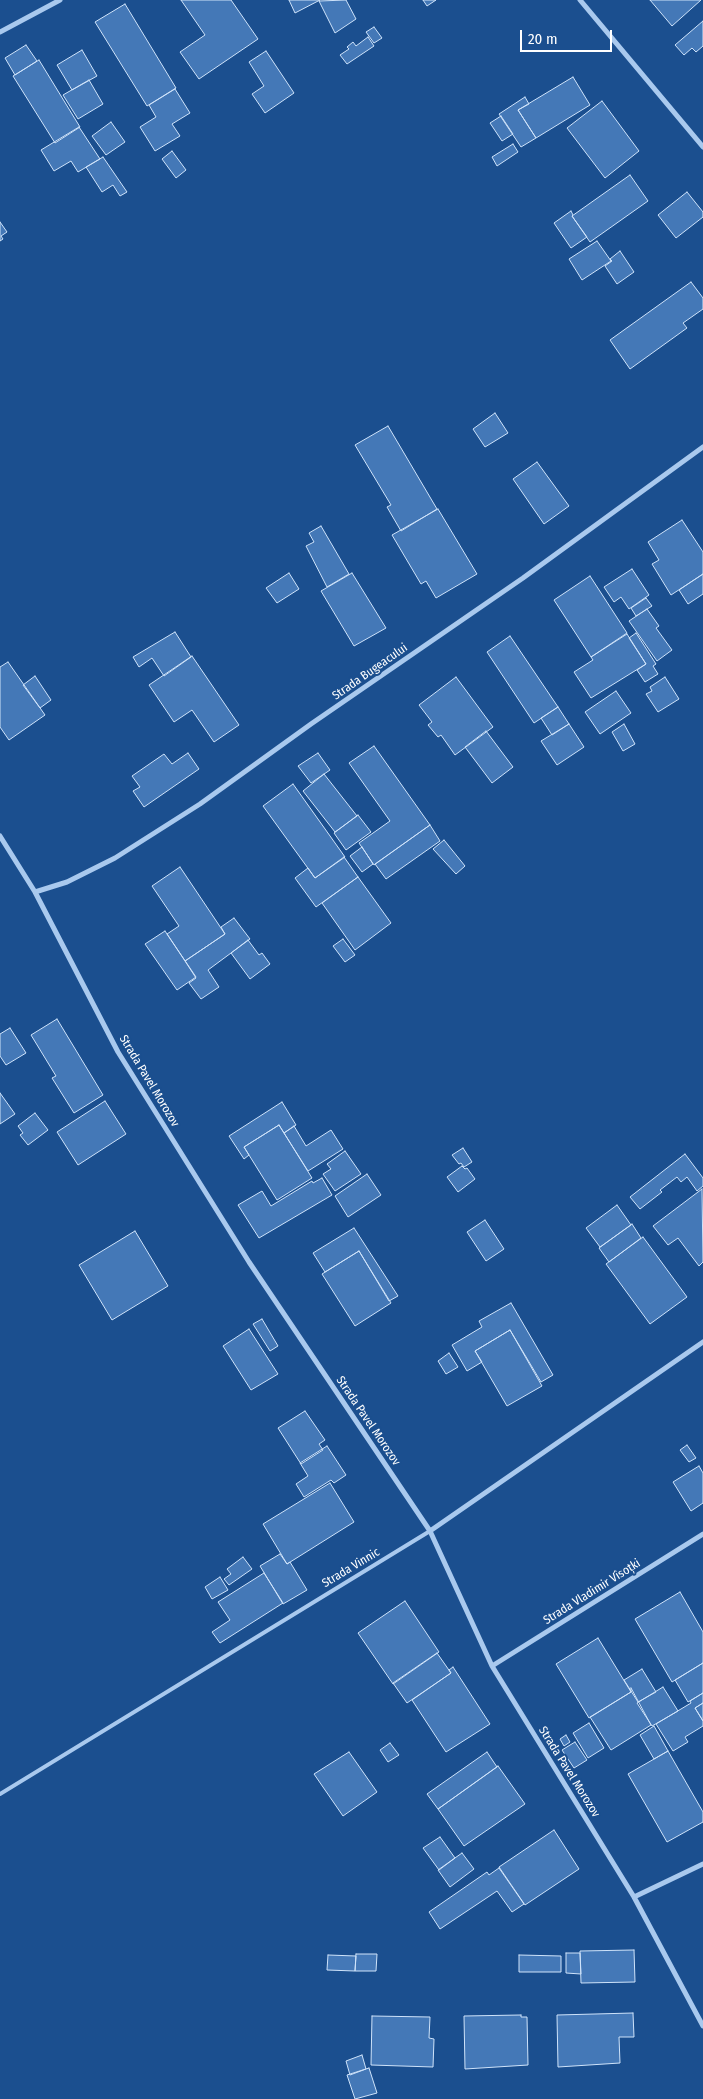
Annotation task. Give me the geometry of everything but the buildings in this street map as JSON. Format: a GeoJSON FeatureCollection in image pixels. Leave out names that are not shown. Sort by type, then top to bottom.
{"type":"FeatureCollection","features":[{"type":"Feature","properties":{"kind":"street"},"geometry":{"type":"LineString","coordinates":[[1,31],[60,0]]}},
{"type":"Feature","properties":{"kind":"street"},"geometry":{"type":"LineString","coordinates":[[580,0],[703,147]]}},
{"type":"Feature","properties":{"kind":"street","name":"Strada Bugeacului"},"geometry":{"type":"LineString","coordinates":[[35,892],[67,882],[114,858],[200,804],[311,724],[523,578],[703,447]]}},
{"type":"Feature","properties":{"kind":"street","name":"Strada Pavel Morozov"},"geometry":{"type":"LineString","coordinates":[[0,836],[35,892],[124,1061],[249,1262],[430,1532],[492,1666],[634,1898],[703,2026]]}},
{"type":"Feature","properties":{"kind":"street","name":"Strada Vinnic"},"geometry":{"type":"LineString","coordinates":[[430,1532],[703,1342]]}},
{"type":"Feature","properties":{"kind":"street","name":"Strada Vladimir Vîsoțki"},"geometry":{"type":"LineString","coordinates":[[492,1666],[703,1534]]}},
{"type":"Feature","properties":{"kind":"street"},"geometry":{"type":"LineString","coordinates":[[634,1898],[703,1864]]}},
{"type":"Feature","properties":{"kind":"lane","name":"Strada Vinnic"},"geometry":{"type":"LineString","coordinates":[[0,1794],[430,1532]]}}]}
